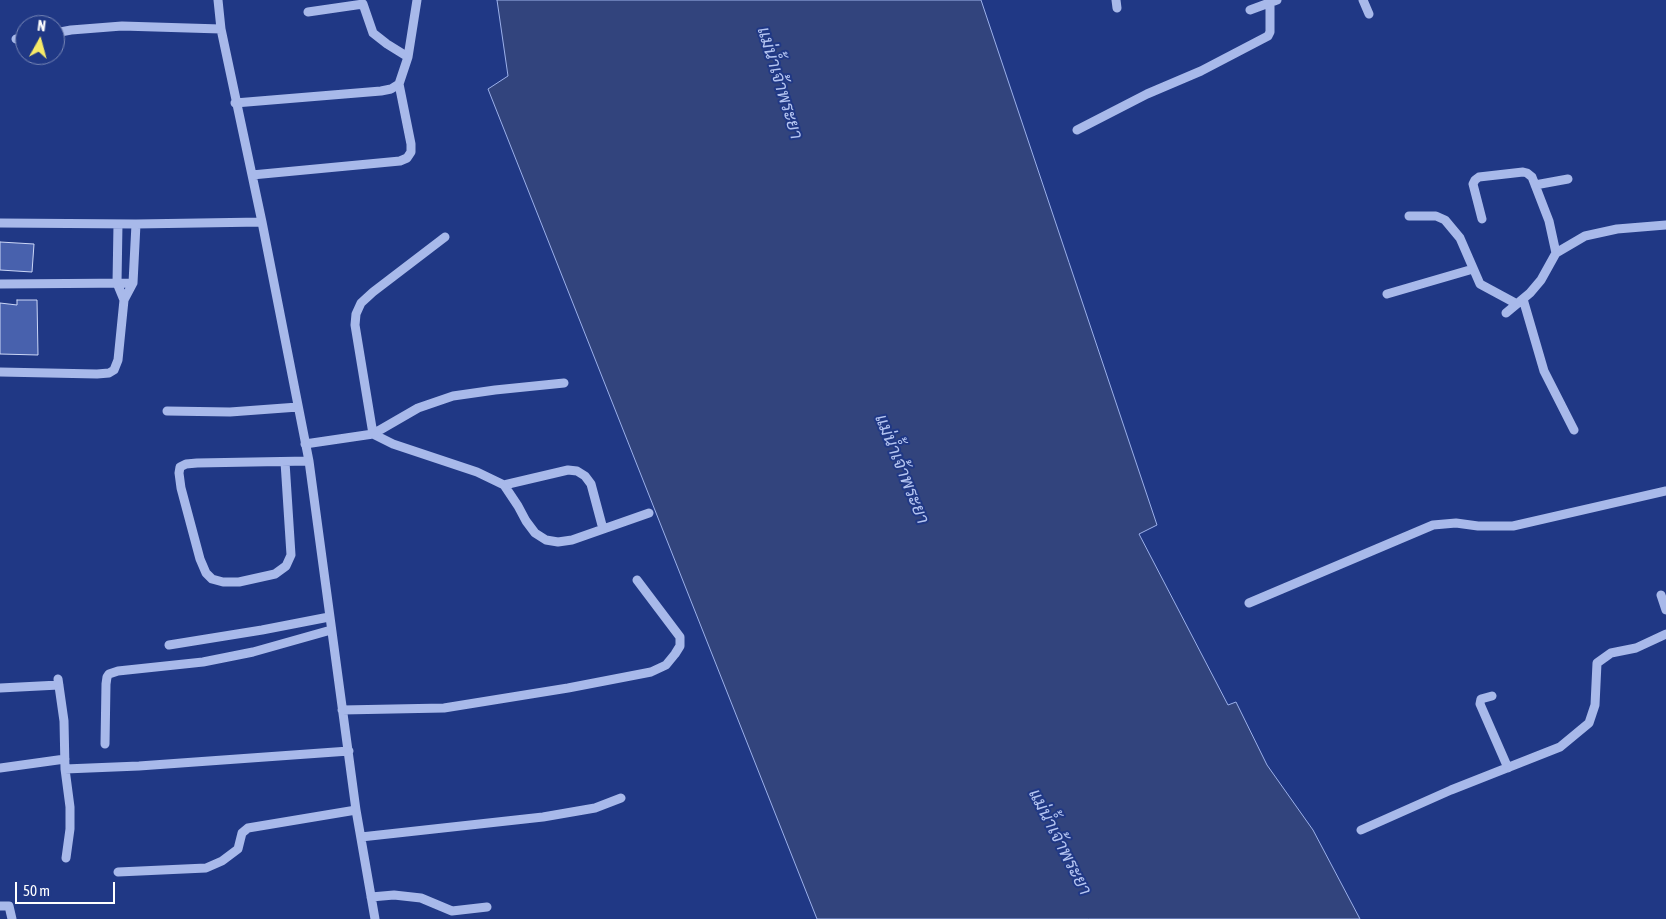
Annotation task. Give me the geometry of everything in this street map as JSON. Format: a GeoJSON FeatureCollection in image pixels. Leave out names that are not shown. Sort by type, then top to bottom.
{"type":"FeatureCollection","features":[{"type":"Feature","properties":{"kind":"street"},"geometry":{"type":"LineString","coordinates":[[218,0],[221,29],[262,222],[309,461],[356,810],[375,919]]}},
{"type":"Feature","properties":{"kind":"street"},"geometry":{"type":"LineString","coordinates":[[252,174],[400,162],[407,158],[411,152],[411,144],[399,84],[408,56],[417,0]]}},
{"type":"Feature","properties":{"kind":"street"},"geometry":{"type":"LineString","coordinates":[[1363,0],[1369,14]]}},
{"type":"Feature","properties":{"kind":"street"},"geometry":{"type":"LineString","coordinates":[[308,12],[363,2],[373,33],[387,44],[408,56]]}},
{"type":"Feature","properties":{"kind":"street"},"geometry":{"type":"LineString","coordinates":[[1077,130],[1147,94],[1201,71],[1268,36],[1274,2],[1250,10]]}},
{"type":"Feature","properties":{"kind":"street"},"geometry":{"type":"LineString","coordinates":[[65,32],[122,26],[221,29]]}},
{"type":"Feature","properties":{"kind":"street"},"geometry":{"type":"LineString","coordinates":[[236,103],[381,91],[391,89],[399,84]]}},
{"type":"Feature","properties":{"kind":"street"},"geometry":{"type":"LineString","coordinates":[[1482,220],[1474,184],[1475,180],[1479,177],[1523,172],[1532,176],[1549,221],[1556,253]]}},
{"type":"Feature","properties":{"kind":"street"},"geometry":{"type":"LineString","coordinates":[[1535,186],[1568,179]]}},
{"type":"Feature","properties":{"kind":"street"},"geometry":{"type":"LineString","coordinates":[[1409,216],[1436,216],[1445,220],[1460,238],[1480,284],[1520,302],[1542,365],[1574,430]]}},
{"type":"Feature","properties":{"kind":"street"},"geometry":{"type":"LineString","coordinates":[[0,223],[136,224],[262,222]]}},
{"type":"Feature","properties":{"kind":"street"},"geometry":{"type":"LineString","coordinates":[[118,224],[117,282],[124,300]]}},
{"type":"Feature","properties":{"kind":"street"},"geometry":{"type":"LineString","coordinates":[[0,372],[98,374],[109,373],[114,370],[118,360],[124,300],[133,283],[136,224]]}},
{"type":"Feature","properties":{"kind":"street"},"geometry":{"type":"LineString","coordinates":[[1506,313],[1530,293],[1541,280],[1556,253],[1585,236],[1600,231],[1666,225]]}},
{"type":"Feature","properties":{"kind":"street"},"geometry":{"type":"LineString","coordinates":[[373,434],[355,324],[356,314],[361,303],[373,292],[445,237]]}},
{"type":"Feature","properties":{"kind":"street"},"geometry":{"type":"LineString","coordinates":[[1387,294],[1473,269]]}},
{"type":"Feature","properties":{"kind":"street"},"geometry":{"type":"LineString","coordinates":[[0,284],[133,283]]}},
{"type":"Feature","properties":{"kind":"street"},"geometry":{"type":"LineString","coordinates":[[305,444],[373,434],[418,408],[453,396],[564,383]]}},
{"type":"Feature","properties":{"kind":"street"},"geometry":{"type":"LineString","coordinates":[[167,411],[230,412],[298,407]]}},
{"type":"Feature","properties":{"kind":"street"},"geometry":{"type":"LineString","coordinates":[[373,434],[393,444],[477,472],[504,485],[535,533],[546,540],[558,542],[572,540],[649,513]]}},
{"type":"Feature","properties":{"kind":"street"},"geometry":{"type":"LineString","coordinates":[[285,462],[291,555],[286,566],[276,574],[239,582],[222,582],[212,579],[206,573],[200,559],[181,488],[180,467],[196,463],[309,461]]}},
{"type":"Feature","properties":{"kind":"street"},"geometry":{"type":"LineString","coordinates":[[504,485],[568,470],[577,471],[592,484],[603,529]]}},
{"type":"Feature","properties":{"kind":"street"},"geometry":{"type":"LineString","coordinates":[[1249,603],[1433,525],[1456,523],[1478,526],[1513,526],[1666,491]]}},
{"type":"Feature","properties":{"kind":"street"},"geometry":{"type":"LineString","coordinates":[[342,710],[444,708],[568,688],[651,672],[666,665],[680,646],[680,637],[637,580]]}},
{"type":"Feature","properties":{"kind":"street"},"geometry":{"type":"LineString","coordinates":[[1661,595],[1666,610]]}},
{"type":"Feature","properties":{"kind":"street"},"geometry":{"type":"LineString","coordinates":[[168,645],[252,632],[329,617]]}},
{"type":"Feature","properties":{"kind":"street"},"geometry":{"type":"LineString","coordinates":[[104,744],[106,684],[107,677],[110,674],[118,671],[203,662],[253,652],[332,630]]}},
{"type":"Feature","properties":{"kind":"street"},"geometry":{"type":"LineString","coordinates":[[1361,830],[1451,790],[1560,748],[1589,723],[1595,705],[1597,663],[1611,653],[1643,646],[1666,634]]}},
{"type":"Feature","properties":{"kind":"street"},"geometry":{"type":"LineString","coordinates":[[0,688],[58,682],[64,721],[65,769],[70,807],[70,829],[66,858]]}},
{"type":"Feature","properties":{"kind":"street"},"geometry":{"type":"LineString","coordinates":[[1492,696],[1481,699],[1480,704],[1508,768]]}},
{"type":"Feature","properties":{"kind":"street"},"geometry":{"type":"LineString","coordinates":[[65,769],[140,766],[349,750]]}},
{"type":"Feature","properties":{"kind":"street"},"geometry":{"type":"LineString","coordinates":[[0,768],[65,759]]}},
{"type":"Feature","properties":{"kind":"street"},"geometry":{"type":"LineString","coordinates":[[361,837],[543,817],[595,808],[621,798]]}},
{"type":"Feature","properties":{"kind":"street"},"geometry":{"type":"LineString","coordinates":[[118,872],[206,868],[222,861],[238,849],[242,833],[248,828],[356,810]]}},
{"type":"Feature","properties":{"kind":"street"},"geometry":{"type":"LineString","coordinates":[[371,897],[394,895],[421,898],[452,911],[487,907]]}},
{"type":"Feature","properties":{"kind":"street"},"geometry":{"type":"LineString","coordinates":[[0,906],[8,906],[12,919]]}},
{"type":"Feature","properties":{"kind":"water","name":"แม่น้ำเจ้าพระยา"},"geometry":{"type":"Polygon","coordinates":[[[497,0],[981,0],[1157,525],[1139,534],[1228,705],[1236,702],[1267,765],[1313,830],[1360,919],[817,919],[488,89],[508,76],[497,0]]]}},
{"type":"Feature","properties":{"kind":"building"},"geometry":{"type":"Polygon","coordinates":[[[0,242],[34,244],[32,272],[0,270],[0,242]]]}},
{"type":"Feature","properties":{"kind":"building"},"geometry":{"type":"Polygon","coordinates":[[[17,300],[37,300],[38,355],[0,354],[0,303],[17,305],[17,300]]]}}]}
